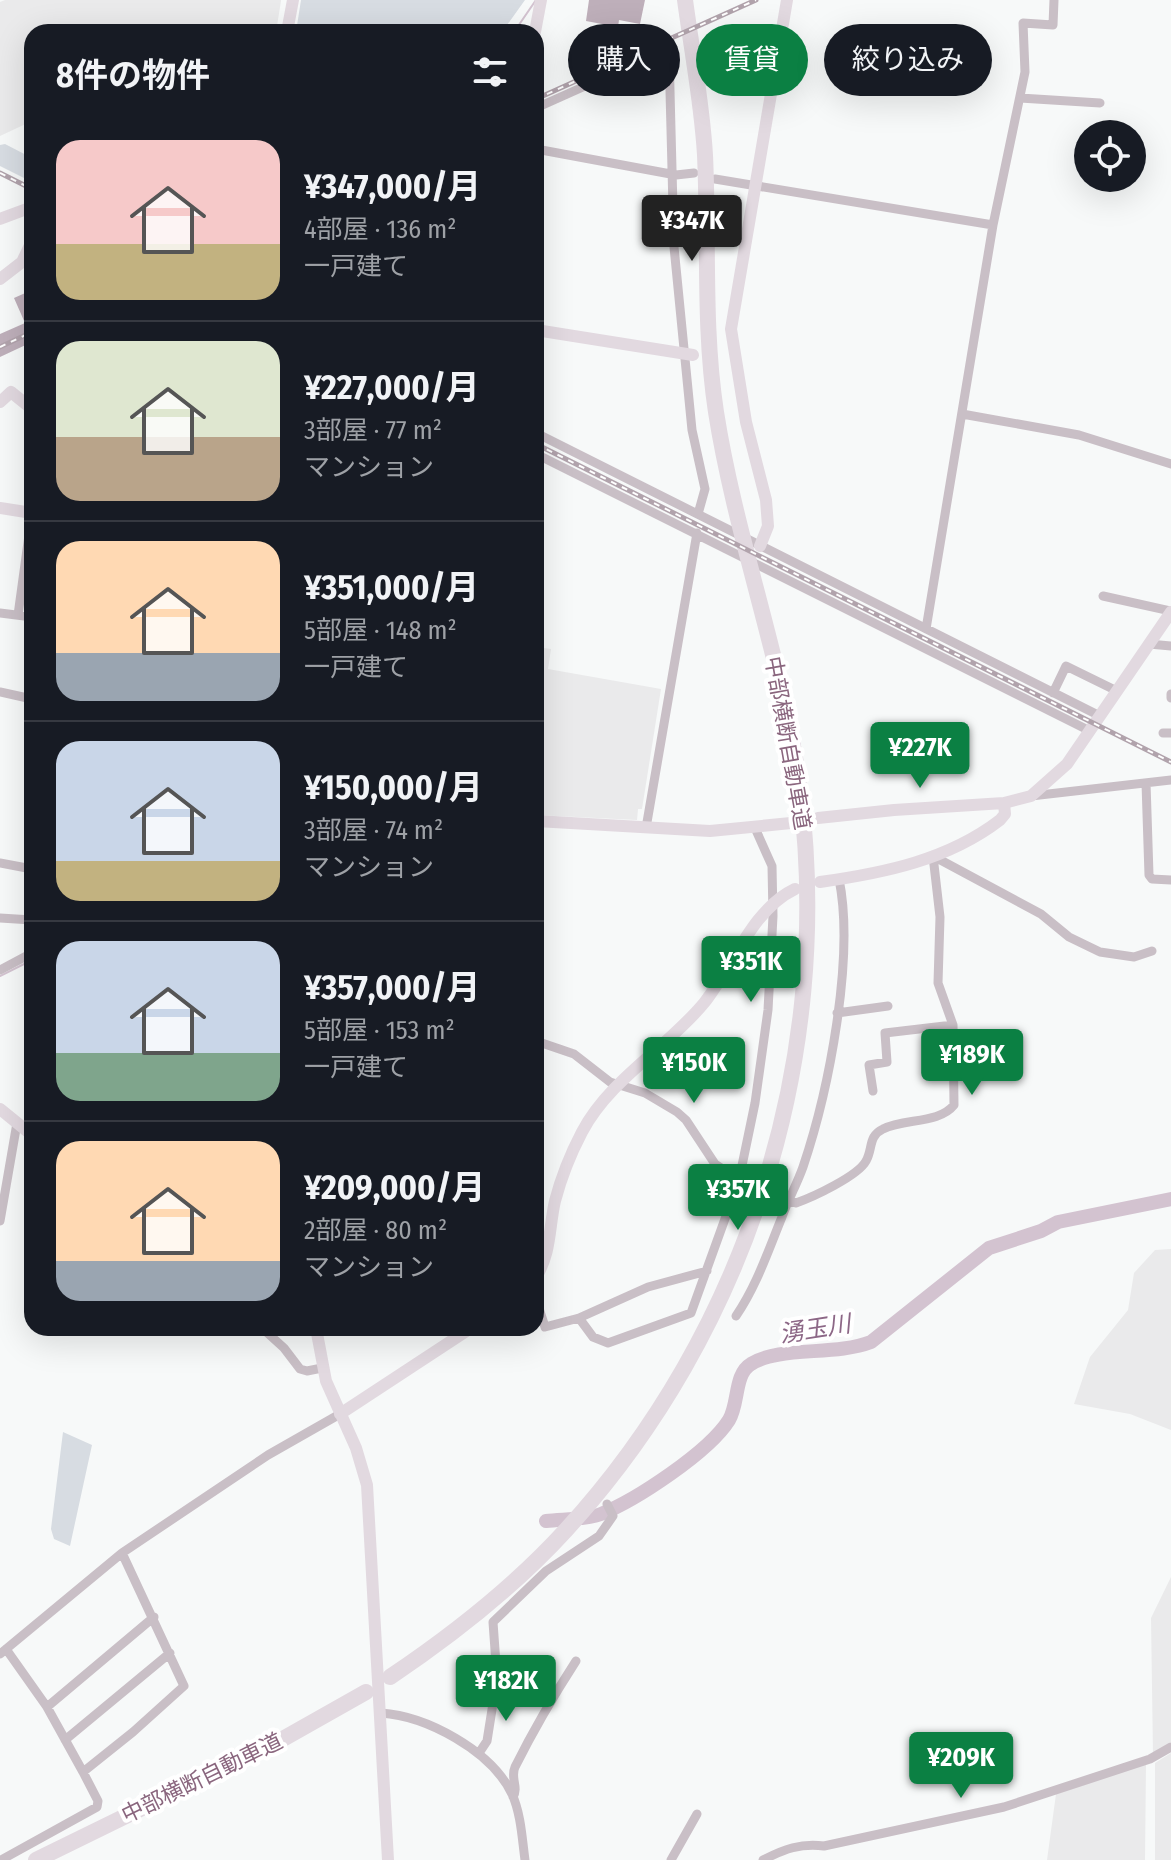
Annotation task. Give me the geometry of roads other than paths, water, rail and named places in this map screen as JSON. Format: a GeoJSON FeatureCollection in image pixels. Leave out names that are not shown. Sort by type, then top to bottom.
{"type":"FeatureCollection","features":[{"type":"Feature","properties":{"kind":"highway","name":"中部横断自動車道"},"geometry":{"type":"LineString","coordinates":[[674,0],[691,93],[705,200]]}},
{"type":"Feature","properties":{"kind":"highway","name":"中部横断自動車道"},"geometry":{"type":"LineString","coordinates":[[390,1677],[465,1624],[563,1533],[606,1506],[729,1281],[766,1182],[797,1048],[805,961],[804,829],[785,701],[719,428],[709,363],[701,120],[685,0]]}},
{"type":"Feature","properties":{"kind":"highway","name":"中部横断自動車道"},"geometry":{"type":"LineString","coordinates":[[36,1860],[281,1740],[366,1692]]}},
{"type":"Feature","properties":{"kind":"street"},"geometry":{"type":"LineString","coordinates":[[288,24],[293,0]]}},
{"type":"Feature","properties":{"kind":"street"},"geometry":{"type":"LineString","coordinates":[[760,546],[767,530],[766,500],[746,422],[731,329],[787,0]]}},
{"type":"Feature","properties":{"kind":"street"},"geometry":{"type":"LineString","coordinates":[[926,629],[993,225],[1025,72],[1023,23],[1053,25],[1054,0]]}},
{"type":"Feature","properties":{"kind":"street"},"geometry":{"type":"LineString","coordinates":[[544,104],[661,52],[669,52],[674,247],[689,355],[694,444],[705,489],[698,514]]}},
{"type":"Feature","properties":{"kind":"street"},"geometry":{"type":"LineString","coordinates":[[1020,98],[1100,103]]}},
{"type":"Feature","properties":{"kind":"street"},"geometry":{"type":"LineString","coordinates":[[544,150],[676,175],[694,173]]}},
{"type":"Feature","properties":{"kind":"street"},"geometry":{"type":"LineString","coordinates":[[715,179],[993,225]]}},
{"type":"Feature","properties":{"kind":"street"},"geometry":{"type":"LineString","coordinates":[[0,219],[24,213]]}},
{"type":"Feature","properties":{"kind":"street"},"geometry":{"type":"LineString","coordinates":[[0,279],[24,258]]}},
{"type":"Feature","properties":{"kind":"street"},"geometry":{"type":"LineString","coordinates":[[544,331],[689,355]]}},
{"type":"Feature","properties":{"kind":"street"},"geometry":{"type":"LineString","coordinates":[[721,360],[736,362]]}},
{"type":"Feature","properties":{"kind":"street"},"geometry":{"type":"LineString","coordinates":[[0,402],[11,392],[24,403]]}},
{"type":"Feature","properties":{"kind":"street"},"geometry":{"type":"LineString","coordinates":[[962,414],[1079,435],[1171,464]]}},
{"type":"Feature","properties":{"kind":"street"},"geometry":{"type":"LineString","coordinates":[[544,437],[1100,716]]}},
{"type":"Feature","properties":{"kind":"street"},"geometry":{"type":"LineString","coordinates":[[544,458],[1090,731]]}},
{"type":"Feature","properties":{"kind":"street"},"geometry":{"type":"LineString","coordinates":[[0,508],[24,512]]}},
{"type":"Feature","properties":{"kind":"street"},"geometry":{"type":"LineString","coordinates":[[646,828],[697,533]]}},
{"type":"Feature","properties":{"kind":"street"},"geometry":{"type":"LineString","coordinates":[[18,615],[24,571]]}},
{"type":"Feature","properties":{"kind":"street"},"geometry":{"type":"LineString","coordinates":[[1031,796],[1056,775],[1090,731],[1171,611],[1103,596]]}},
{"type":"Feature","properties":{"kind":"street"},"geometry":{"type":"LineString","coordinates":[[0,613],[24,616]]}},
{"type":"Feature","properties":{"kind":"street"},"geometry":{"type":"LineString","coordinates":[[1149,644],[1171,646]]}},
{"type":"Feature","properties":{"kind":"street"},"geometry":{"type":"LineString","coordinates":[[1053,693],[1066,666],[1117,691]]}},
{"type":"Feature","properties":{"kind":"street"},"geometry":{"type":"LineString","coordinates":[[0,692],[24,697]]}},
{"type":"Feature","properties":{"kind":"street"},"geometry":{"type":"LineString","coordinates":[[818,818],[1004,803],[1031,796],[1171,780]]}},
{"type":"Feature","properties":{"kind":"street"},"geometry":{"type":"LineString","coordinates":[[1146,783],[1149,875],[1152,879],[1171,880]]}},
{"type":"Feature","properties":{"kind":"street"},"geometry":{"type":"LineString","coordinates":[[820,882],[906,866],[933,856],[993,826],[1003,818],[1004,803]]}},
{"type":"Feature","properties":{"kind":"street"},"geometry":{"type":"LineString","coordinates":[[544,822],[710,831],[791,823]]}},
{"type":"Feature","properties":{"kind":"street"},"geometry":{"type":"LineString","coordinates":[[579,1318],[598,1340],[608,1343],[691,1313],[707,1271],[739,1180],[755,1103],[768,1010],[772,866],[755,828]]}},
{"type":"Feature","properties":{"kind":"street"},"geometry":{"type":"LineString","coordinates":[[933,856],[1041,914],[1069,937],[1100,952],[1134,957],[1152,951]]}},
{"type":"Feature","properties":{"kind":"street"},"geometry":{"type":"LineString","coordinates":[[774,1196],[801,1202],[855,1173],[865,1163],[871,1143],[881,1130],[950,1110],[956,1091],[953,1025],[938,983],[940,917],[933,856]]}},
{"type":"Feature","properties":{"kind":"street"},"geometry":{"type":"LineString","coordinates":[[0,863],[24,868]]}},
{"type":"Feature","properties":{"kind":"street"},"geometry":{"type":"LineString","coordinates":[[742,1313],[804,1164],[837,1013],[845,939],[844,903],[839,879]]}},
{"type":"Feature","properties":{"kind":"street"},"geometry":{"type":"LineString","coordinates":[[544,1258],[555,1200],[588,1121],[705,1001],[773,904],[795,889]]}},
{"type":"Feature","properties":{"kind":"street"},"geometry":{"type":"LineString","coordinates":[[0,918],[24,920]]}},
{"type":"Feature","properties":{"kind":"street"},"geometry":{"type":"LineString","coordinates":[[0,970],[24,957]]}},
{"type":"Feature","properties":{"kind":"street"},"geometry":{"type":"LineString","coordinates":[[837,1013],[882,1010]]}},
{"type":"Feature","properties":{"kind":"street"},"geometry":{"type":"LineString","coordinates":[[869,1087],[869,1065],[887,1062],[890,1048],[885,1033],[953,1025]]}},
{"type":"Feature","properties":{"kind":"street"},"geometry":{"type":"LineString","coordinates":[[544,1044],[574,1054],[620,1085],[645,1093],[677,1112],[686,1120],[715,1164],[753,1189]]}},
{"type":"Feature","properties":{"kind":"street"},"geometry":{"type":"LineString","coordinates":[[0,1109],[24,1129]]}},
{"type":"Feature","properties":{"kind":"street"},"geometry":{"type":"LineString","coordinates":[[0,1221],[17,1123]]}},
{"type":"Feature","properties":{"kind":"street"},"geometry":{"type":"LineString","coordinates":[[544,1324],[545,1327],[579,1318],[648,1287],[707,1271]]}},
{"type":"Feature","properties":{"kind":"street"},"geometry":{"type":"LineString","coordinates":[[271,1336],[300,1369],[322,1368]]}},
{"type":"Feature","properties":{"kind":"street"},"geometry":{"type":"LineString","coordinates":[[317,1336],[322,1368],[356,1448],[367,1485],[388,1860]]}},
{"type":"Feature","properties":{"kind":"street"},"geometry":{"type":"LineString","coordinates":[[1,1860],[97,1807],[98,1801],[47,1707],[3,1652],[122,1553],[268,1455],[340,1414],[459,1336]]}},
{"type":"Feature","properties":{"kind":"street"},"geometry":{"type":"LineString","coordinates":[[479,1753],[487,1741],[497,1678],[493,1622],[546,1571],[599,1536],[609,1525],[606,1506]]}},
{"type":"Feature","properties":{"kind":"street"},"geometry":{"type":"LineString","coordinates":[[83,1772],[181,1690],[183,1681],[122,1553]]}},
{"type":"Feature","properties":{"kind":"street"},"geometry":{"type":"LineString","coordinates":[[47,1707],[154,1617]]}},
{"type":"Feature","properties":{"kind":"street"},"geometry":{"type":"LineString","coordinates":[[65,1740],[170,1653]]}},
{"type":"Feature","properties":{"kind":"street"},"geometry":{"type":"LineString","coordinates":[[513,1797],[516,1791],[514,1770],[553,1695],[576,1661]]}},
{"type":"Feature","properties":{"kind":"street"},"geometry":{"type":"LineString","coordinates":[[381,1713],[409,1717],[479,1753],[499,1774],[513,1797],[525,1860]]}},
{"type":"Feature","properties":{"kind":"street"},"geometry":{"type":"LineString","coordinates":[[763,1860],[783,1849],[808,1844],[824,1846],[1004,1807],[1150,1759],[1171,1747]]}},
{"type":"Feature","properties":{"kind":"street"},"geometry":{"type":"LineString","coordinates":[[671,1860],[697,1814]]}},
{"type":"Feature","properties":{"kind":"waterway"},"geometry":{"type":"LineString","coordinates":[[520,24],[536,0]]}},
{"type":"Feature","properties":{"kind":"waterway"},"geometry":{"type":"LineString","coordinates":[[0,976],[24,964]]}},
{"type":"Feature","properties":{"kind":"waterway","name":"湧玉川"},"geometry":{"type":"LineString","coordinates":[[546,1521],[601,1514],[652,1487],[689,1460],[729,1420],[739,1382],[751,1364],[776,1355],[841,1349],[871,1342],[989,1248],[1041,1231],[1058,1222],[1171,1199]]}},
{"type":"Feature","properties":{"kind":"railway"},"geometry":{"type":"LineString","coordinates":[[544,95],[756,0]]}},
{"type":"Feature","properties":{"kind":"railway"},"geometry":{"type":"LineString","coordinates":[[0,173],[24,185]]}},
{"type":"Feature","properties":{"kind":"railway"},"geometry":{"type":"LineString","coordinates":[[0,347],[24,336]]}},
{"type":"Feature","properties":{"kind":"railway"},"geometry":{"type":"LineString","coordinates":[[544,448],[1171,762]]}}]}
